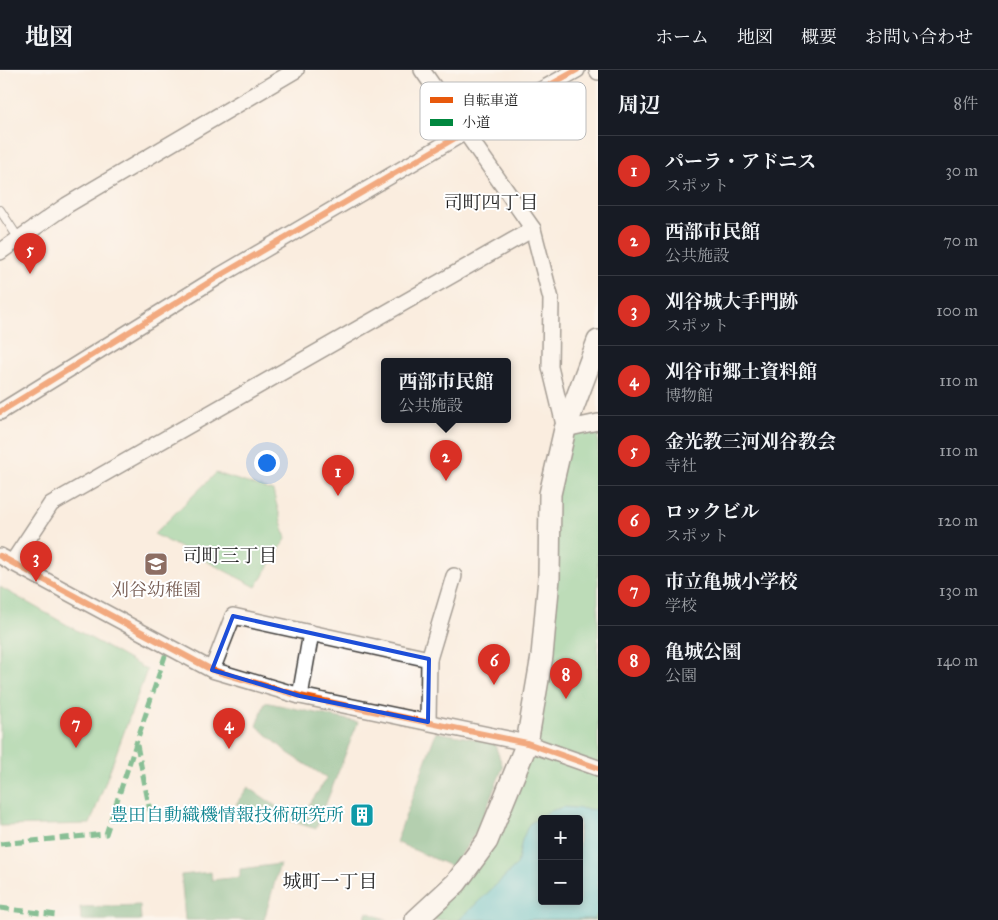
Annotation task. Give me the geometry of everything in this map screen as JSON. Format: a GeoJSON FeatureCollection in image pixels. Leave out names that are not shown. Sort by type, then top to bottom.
{"type":"FeatureCollection","features":[{"type":"Feature","properties":{"kind":"street"},"geometry":{"type":"LineString","coordinates":[[0,252],[68,205],[296,70]]}},
{"type":"Feature","properties":{"kind":"street"},"geometry":{"type":"LineString","coordinates":[[422,70],[431,82]]}},
{"type":"Feature","properties":{"kind":"street"},"geometry":{"type":"LineString","coordinates":[[555,82],[577,70]]}},
{"type":"Feature","properties":{"kind":"street"},"geometry":{"type":"LineString","coordinates":[[0,412],[221,275],[452,140]]}},
{"type":"Feature","properties":{"kind":"street"},"geometry":{"type":"LineString","coordinates":[[473,140],[533,229],[551,299],[550,367],[564,429]]}},
{"type":"Feature","properties":{"kind":"street"},"geometry":{"type":"LineString","coordinates":[[533,229],[51,504],[6,560],[212,670],[300,696],[528,743],[598,768]]}},
{"type":"Feature","properties":{"kind":"street"},"geometry":{"type":"LineString","coordinates":[[416,920],[456,883],[487,841],[528,743],[542,656],[548,588],[550,494],[564,429],[598,341]]}},
{"type":"Feature","properties":{"kind":"street"},"geometry":{"type":"LineString","coordinates":[[564,429],[598,422]]}},
{"type":"Feature","properties":{"kind":"street"},"geometry":{"type":"LineString","coordinates":[[428,722],[428,659],[454,576]]}},
{"type":"Feature","properties":{"kind":"street"},"geometry":{"type":"LineString","coordinates":[[212,670],[233,616],[428,659]]}},
{"type":"Feature","properties":{"kind":"street"},"geometry":{"type":"LineString","coordinates":[[300,696],[311,633]]}},
{"type":"Feature","properties":{"kind":"lane"},"geometry":{"type":"LineString","coordinates":[[0,210],[19,239]]}},
{"type":"Feature","properties":{"kind":"highlighted area"},"geometry":{"type":"Polygon","coordinates":[[[233,616],[429,659],[428,722],[300,696],[212,670],[233,616]]]}},
{"type":"Feature","properties":{"kind":"green space"},"geometry":{"type":"Polygon","coordinates":[[[598,422],[598,920],[416,920],[456,883],[527,743],[565,429],[598,422]]]}},
{"type":"Feature","properties":{"kind":"green space"},"geometry":{"type":"Polygon","coordinates":[[[216,473],[273,491],[286,539],[256,587],[154,534],[216,473]]]}},
{"type":"Feature","properties":{"kind":"green space"},"geometry":{"type":"Polygon","coordinates":[[[0,587],[147,670],[90,824],[0,826],[0,587]]]}},
{"type":"Feature","properties":{"kind":"green space"},"geometry":{"type":"Polygon","coordinates":[[[265,702],[358,722],[316,829],[236,804],[248,787],[298,821],[327,778],[288,753],[257,726],[265,702]]]}},
{"type":"Feature","properties":{"kind":"green space"},"geometry":{"type":"Polygon","coordinates":[[[436,732],[494,742],[503,767],[479,828],[453,867],[396,842],[436,732]]]}},
{"type":"Feature","properties":{"kind":"green space"},"geometry":{"type":"Polygon","coordinates":[[[280,864],[264,920],[185,920],[181,875],[211,872],[212,880],[240,877],[240,869],[280,864]]]}},
{"type":"Feature","properties":{"kind":"green space"},"geometry":{"type":"Polygon","coordinates":[[[140,905],[141,920],[81,920],[80,907],[140,905]]]}},
{"type":"Feature","properties":{"kind":"green space"},"geometry":{"type":"Polygon","coordinates":[[[367,912],[388,920],[364,920],[367,912]]]}},
{"type":"Feature","properties":{"kind":"water"},"geometry":{"type":"Polygon","coordinates":[[[564,807],[598,810],[598,913],[594,919],[459,920],[517,865],[522,840],[529,824],[538,818],[538,905],[583,905],[583,815],[544,815],[564,807]]]}},
{"type":"Feature","properties":{"kind":"marked path"},"geometry":{"type":"LineString","coordinates":[[0,844],[106,834],[168,647]]}},
{"type":"Feature","properties":{"kind":"marked path"},"geometry":{"type":"LineString","coordinates":[[137,745],[150,811]]}},
{"type":"Feature","properties":{"kind":"marked path"},"geometry":{"type":"LineString","coordinates":[[0,908],[56,915]]}},
{"type":"Feature","properties":{"kind":"cycle path"},"geometry":{"type":"LineString","coordinates":[[555,82],[577,70]]}},
{"type":"Feature","properties":{"kind":"cycle path"},"geometry":{"type":"LineString","coordinates":[[0,412],[221,275],[452,140]]}},
{"type":"Feature","properties":{"kind":"cycle path"},"geometry":{"type":"LineString","coordinates":[[0,556],[212,670],[300,696],[527,743],[598,768]]}},
{"type":"Feature","properties":{"kind":"place","name":"金光教三河刈谷教会"},"geometry":{"type":"Point","coordinates":[30,274]}},
{"type":"Feature","properties":{"kind":"place","name":"西部市民館"},"geometry":{"type":"Point","coordinates":[446,481]}},
{"type":"Feature","properties":{"kind":"place","name":"パーラ・アドニス"},"geometry":{"type":"Point","coordinates":[338,496]}},
{"type":"Feature","properties":{"kind":"place","name":"刈谷幼稚園"},"geometry":{"type":"Point","coordinates":[156,564]}},
{"type":"Feature","properties":{"kind":"place","name":"刈谷城大手門跡"},"geometry":{"type":"Point","coordinates":[36,582]}},
{"type":"Feature","properties":{"kind":"place","name":"ロックビル"},"geometry":{"type":"Point","coordinates":[494,685]}},
{"type":"Feature","properties":{"kind":"place","name":"亀城公園"},"geometry":{"type":"Point","coordinates":[566,699]}},
{"type":"Feature","properties":{"kind":"place","name":"市立亀城小学校"},"geometry":{"type":"Point","coordinates":[76,748]}},
{"type":"Feature","properties":{"kind":"place","name":"刈谷市郷土資料館"},"geometry":{"type":"Point","coordinates":[229,749]}},
{"type":"Feature","properties":{"kind":"place","name":"豊田自動織機情報技術研究所"},"geometry":{"type":"Point","coordinates":[362,815]}},
{"type":"Feature","properties":{"kind":"district","name":"司町四丁目"},"geometry":{"type":"Point","coordinates":[491,202]}},
{"type":"Feature","properties":{"kind":"district","name":"司町三丁目"},"geometry":{"type":"Point","coordinates":[230,555]}},
{"type":"Feature","properties":{"kind":"district","name":"城町一丁目"},"geometry":{"type":"Point","coordinates":[330,881]}}]}
